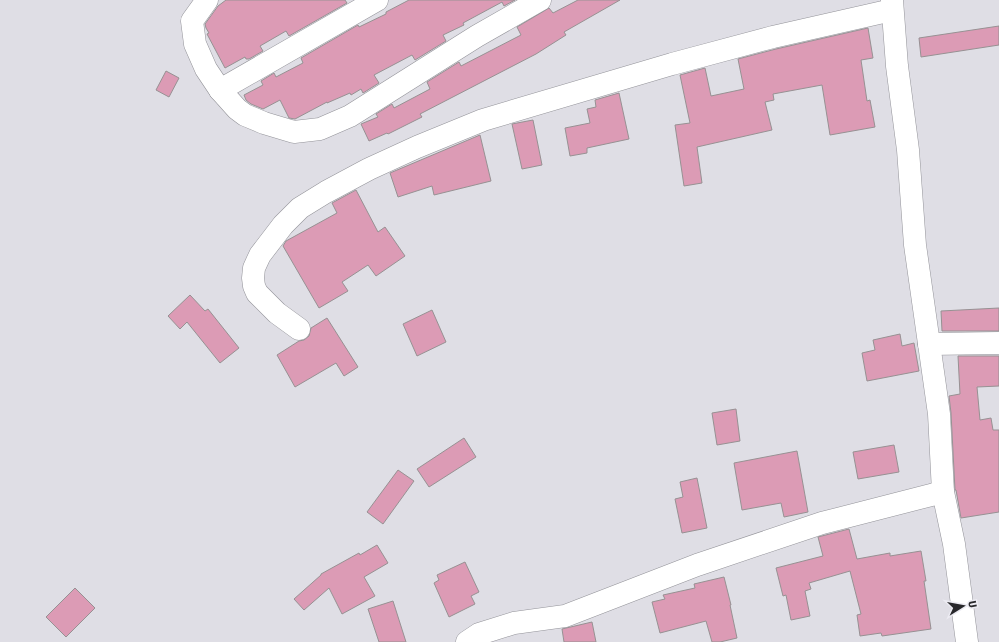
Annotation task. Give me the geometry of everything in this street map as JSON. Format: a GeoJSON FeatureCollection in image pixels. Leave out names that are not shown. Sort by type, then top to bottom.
{"type":"FeatureCollection","features":[{"type":"Feature","properties":{"kind":"street"},"geometry":{"type":"LineString","coordinates":[[207,0],[192,21],[195,44],[206,69],[220,90],[237,109],[245,115],[264,123],[294,132],[320,129],[350,116],[477,36],[540,0]]}},
{"type":"Feature","properties":{"kind":"street"},"geometry":{"type":"LineString","coordinates":[[220,90],[377,0]]}},
{"type":"Feature","properties":{"kind":"street"},"geometry":{"type":"LineString","coordinates":[[299,329],[277,313],[257,293],[252,278],[254,268],[268,244],[283,225],[300,208],[368,169],[483,120],[672,64],[892,5],[897,66],[908,150],[915,245],[939,414],[943,492],[954,544],[967,642]]}},
{"type":"Feature","properties":{"kind":"street"},"geometry":{"type":"LineString","coordinates":[[929,344],[999,343]]}},
{"type":"Feature","properties":{"kind":"street"},"geometry":{"type":"LineString","coordinates":[[467,642],[478,634],[514,623],[565,616],[697,565],[822,523],[943,492]]}},
{"type":"Feature","properties":{"kind":"building"},"geometry":{"type":"Polygon","coordinates":[[[226,0],[345,0],[347,3],[289,36],[286,31],[260,46],[263,51],[249,59],[246,59],[245,57],[225,68],[207,34],[209,33],[205,24],[218,6],[226,0]]]}},
{"type":"Feature","properties":{"kind":"building"},"geometry":{"type":"Polygon","coordinates":[[[409,0],[515,0],[504,6],[502,2],[463,23],[464,25],[443,35],[446,41],[415,60],[412,55],[374,75],[379,83],[363,93],[361,89],[351,95],[350,93],[327,102],[295,119],[289,118],[280,100],[263,109],[246,100],[244,95],[263,85],[261,81],[274,73],[276,77],[303,63],[301,58],[358,25],[359,27],[386,14],[386,12],[409,0]]]}},
{"type":"Feature","properties":{"kind":"building"},"geometry":{"type":"Polygon","coordinates":[[[578,0],[620,0],[564,32],[566,35],[536,54],[420,114],[422,117],[388,134],[387,133],[369,141],[361,124],[378,117],[376,114],[392,104],[394,108],[430,89],[427,82],[459,62],[461,66],[521,35],[517,27],[549,8],[553,13],[578,0]]]}},
{"type":"Feature","properties":{"kind":"building"},"geometry":{"type":"Polygon","coordinates":[[[999,26],[999,45],[921,57],[919,38],[999,26]]]}},
{"type":"Feature","properties":{"kind":"building"},"geometry":{"type":"Polygon","coordinates":[[[868,28],[873,58],[861,60],[867,101],[870,100],[875,127],[830,135],[822,85],[773,94],[774,100],[765,102],[772,130],[697,147],[702,183],[684,186],[675,125],[690,123],[680,75],[705,68],[711,96],[744,89],[738,59],[868,28]]]}},
{"type":"Feature","properties":{"kind":"building"},"geometry":{"type":"Polygon","coordinates":[[[166,71],[179,78],[169,97],[156,90],[166,71]]]}},
{"type":"Feature","properties":{"kind":"building"},"geometry":{"type":"Polygon","coordinates":[[[619,93],[629,139],[587,148],[587,153],[570,156],[565,128],[590,123],[587,109],[596,107],[595,100],[619,93]]]}},
{"type":"Feature","properties":{"kind":"building"},"geometry":{"type":"Polygon","coordinates":[[[533,120],[542,165],[522,169],[512,124],[533,120]]]}},
{"type":"Feature","properties":{"kind":"building"},"geometry":{"type":"Polygon","coordinates":[[[480,135],[491,181],[434,195],[432,186],[398,197],[390,173],[480,135]]]}},
{"type":"Feature","properties":{"kind":"building"},"geometry":{"type":"Polygon","coordinates":[[[356,190],[378,232],[385,227],[405,256],[376,276],[368,265],[342,282],[348,291],[319,308],[283,246],[286,241],[337,213],[332,203],[356,190]]]}},
{"type":"Feature","properties":{"kind":"building"},"geometry":{"type":"Polygon","coordinates":[[[190,295],[205,311],[208,309],[239,348],[220,363],[187,322],[180,329],[168,316],[190,295]]]}},
{"type":"Feature","properties":{"kind":"building"},"geometry":{"type":"Polygon","coordinates":[[[999,308],[999,331],[942,331],[941,311],[999,308]]]}},
{"type":"Feature","properties":{"kind":"building"},"geometry":{"type":"Polygon","coordinates":[[[432,310],[446,342],[417,356],[403,324],[432,310]]]}},
{"type":"Feature","properties":{"kind":"building"},"geometry":{"type":"Polygon","coordinates":[[[327,318],[358,367],[344,376],[336,363],[295,387],[277,355],[299,341],[304,340],[309,336],[311,328],[327,318]]]}},
{"type":"Feature","properties":{"kind":"building"},"geometry":{"type":"Polygon","coordinates":[[[900,334],[902,346],[914,343],[919,371],[867,381],[862,353],[875,350],[873,340],[900,334]]]}},
{"type":"Feature","properties":{"kind":"building"},"geometry":{"type":"Polygon","coordinates":[[[958,356],[999,356],[999,386],[977,387],[980,420],[991,418],[993,430],[999,430],[999,512],[961,518],[955,490],[949,396],[960,394],[958,356]]]}},
{"type":"Feature","properties":{"kind":"building"},"geometry":{"type":"Polygon","coordinates":[[[736,409],[740,441],[717,445],[712,413],[736,409]]]}},
{"type":"Feature","properties":{"kind":"building"},"geometry":{"type":"Polygon","coordinates":[[[464,438],[476,457],[429,487],[417,469],[464,438]]]}},
{"type":"Feature","properties":{"kind":"building"},"geometry":{"type":"Polygon","coordinates":[[[894,445],[899,472],[858,479],[853,452],[894,445]]]}},
{"type":"Feature","properties":{"kind":"building"},"geometry":{"type":"Polygon","coordinates":[[[797,451],[808,512],[784,517],[781,503],[742,510],[734,463],[797,451]]]}},
{"type":"Feature","properties":{"kind":"building"},"geometry":{"type":"Polygon","coordinates":[[[398,470],[414,481],[383,524],[367,512],[398,470]]]}},
{"type":"Feature","properties":{"kind":"building"},"geometry":{"type":"Polygon","coordinates":[[[697,478],[707,528],[682,533],[675,499],[683,497],[680,482],[697,478]]]}},
{"type":"Feature","properties":{"kind":"building"},"geometry":{"type":"Polygon","coordinates":[[[849,529],[857,559],[890,553],[890,556],[921,551],[931,629],[882,636],[881,633],[860,636],[857,615],[861,614],[850,571],[809,583],[811,589],[805,591],[810,616],[791,620],[786,595],[783,596],[776,568],[823,556],[818,537],[849,529]]]}},
{"type":"Feature","properties":{"kind":"building"},"geometry":{"type":"Polygon","coordinates":[[[377,545],[388,563],[364,577],[375,596],[342,614],[329,588],[304,610],[294,599],[321,574],[377,545]]]}},
{"type":"Feature","properties":{"kind":"building"},"geometry":{"type":"Polygon","coordinates":[[[465,562],[479,592],[471,596],[475,604],[449,617],[434,583],[439,580],[437,575],[465,562]]]}},
{"type":"Feature","properties":{"kind":"building"},"geometry":{"type":"Polygon","coordinates":[[[724,577],[737,638],[720,642],[712,642],[706,621],[660,633],[652,602],[665,599],[663,595],[695,588],[694,584],[724,577]]]}},
{"type":"Feature","properties":{"kind":"building"},"geometry":{"type":"Polygon","coordinates":[[[75,588],[95,608],[66,637],[46,617],[75,588]]]}},
{"type":"Feature","properties":{"kind":"building"},"geometry":{"type":"Polygon","coordinates":[[[393,601],[406,642],[379,642],[368,609],[393,601]]]}},
{"type":"Feature","properties":{"kind":"building"},"geometry":{"type":"Polygon","coordinates":[[[592,622],[596,642],[564,642],[562,629],[592,622]]]}}]}
